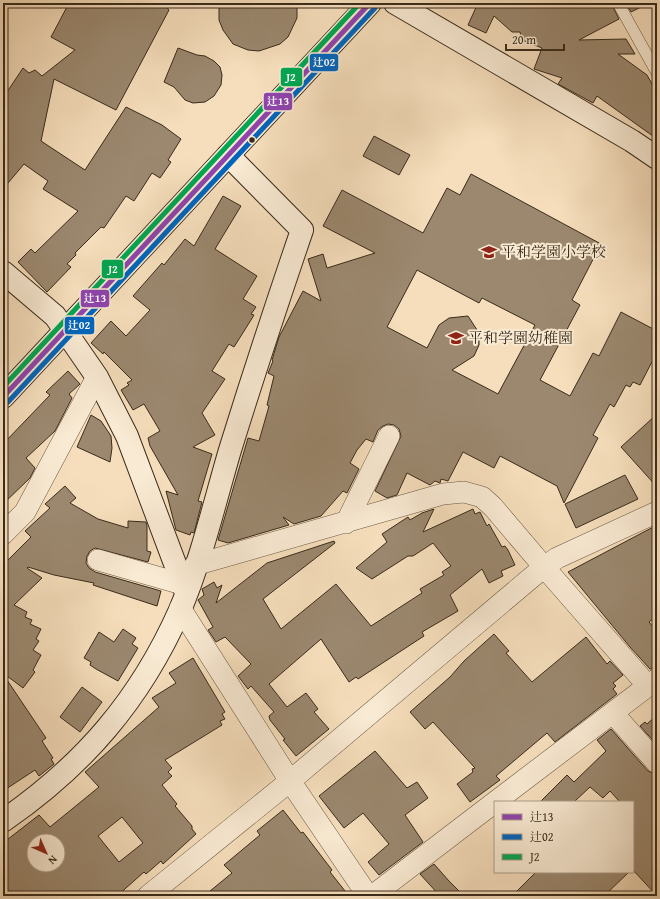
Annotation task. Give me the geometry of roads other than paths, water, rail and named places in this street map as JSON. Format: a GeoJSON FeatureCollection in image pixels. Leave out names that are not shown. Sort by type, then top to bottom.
{"type":"FeatureCollection","features":[{"type":"Feature","properties":{"kind":"street"},"geometry":{"type":"LineString","coordinates":[[3,398],[370,3]]}},
{"type":"Feature","properties":{"kind":"street"},"geometry":{"type":"LineString","coordinates":[[395,3],[632,141],[657,158]]}},
{"type":"Feature","properties":{"kind":"street"},"geometry":{"type":"LineString","coordinates":[[3,821],[60,778],[99,740],[136,691],[160,650],[196,565],[267,332],[302,230],[228,155]]}},
{"type":"Feature","properties":{"kind":"street"},"geometry":{"type":"LineString","coordinates":[[3,272],[55,316],[77,345],[97,377],[127,436],[183,595],[290,781],[368,896]]}},
{"type":"Feature","properties":{"kind":"street"},"geometry":{"type":"LineString","coordinates":[[3,534],[25,512],[97,377]]}},
{"type":"Feature","properties":{"kind":"street"},"geometry":{"type":"LineString","coordinates":[[346,523],[389,436]]}},
{"type":"Feature","properties":{"kind":"street"},"geometry":{"type":"LineString","coordinates":[[196,565],[443,494],[464,492],[482,497],[493,507],[544,567],[652,683],[496,801]]}},
{"type":"Feature","properties":{"kind":"street"},"geometry":{"type":"LineString","coordinates":[[148,896],[290,781],[544,567],[557,558],[657,512]]}},
{"type":"Feature","properties":{"kind":"street"},"geometry":{"type":"LineString","coordinates":[[98,560],[183,595]]}},
{"type":"Feature","properties":{"kind":"street"},"geometry":{"type":"LineString","coordinates":[[613,713],[657,763]]}},
{"type":"Feature","properties":{"kind":"street"},"geometry":{"type":"LineString","coordinates":[[372,896],[494,803]]}},
{"type":"Feature","properties":{"kind":"lane"},"geometry":{"type":"LineString","coordinates":[[618,3],[657,73]]}},
{"type":"Feature","properties":{"kind":"place","name":"平和学園小学校"},"geometry":{"type":"Point","coordinates":[489,252]}},
{"type":"Feature","properties":{"kind":"place","name":"平和学園幼稚園"},"geometry":{"type":"Point","coordinates":[456,338]}}]}
